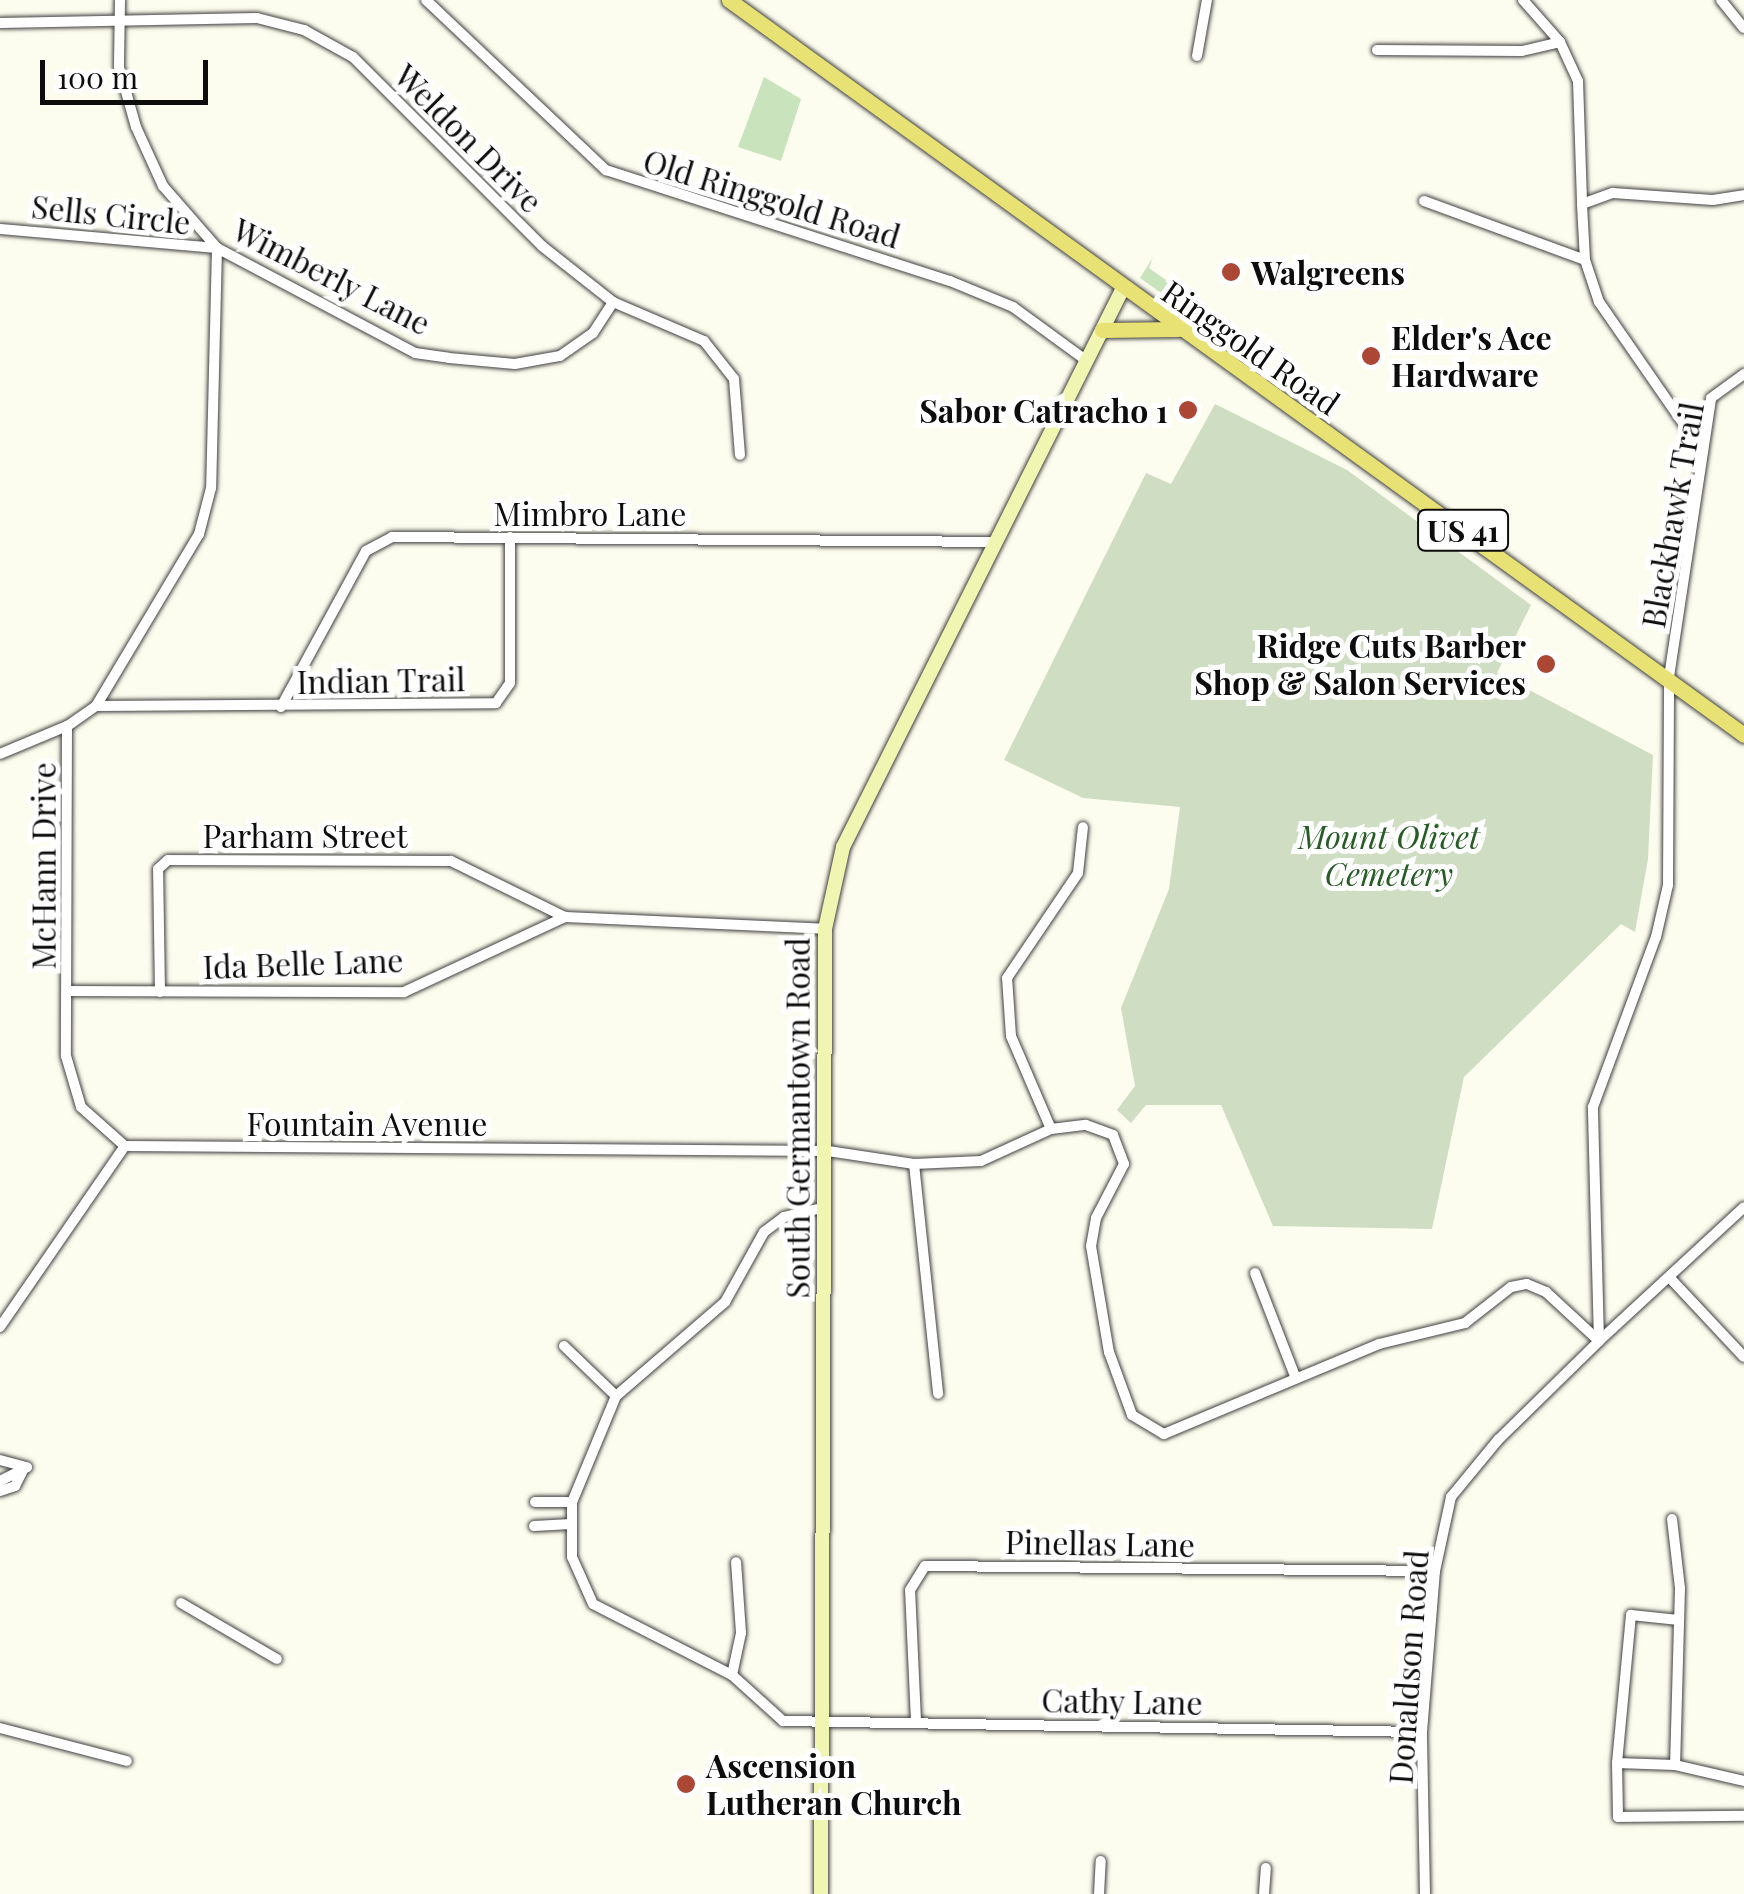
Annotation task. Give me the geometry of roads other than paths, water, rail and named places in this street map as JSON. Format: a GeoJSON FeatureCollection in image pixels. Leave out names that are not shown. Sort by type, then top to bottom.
{"type":"FeatureCollection","features":[{"type":"Feature","properties":{"kind":"main road","name":"Ringgold Road"},"geometry":{"type":"LineString","coordinates":[[729,0],[990,186],[1122,290],[1669,677],[1744,735]]}},
{"type":"Feature","properties":{"kind":"main road","name":"South Germantown Road"},"geometry":{"type":"LineString","coordinates":[[821,1894],[828,1152],[825,929],[843,847],[1122,290]]}},
{"type":"Feature","properties":{"kind":"main road"},"geometry":{"type":"LineString","coordinates":[[1102,330],[1179,330]]}},
{"type":"Feature","properties":{"kind":"street","name":"Wimberly Lane"},"geometry":{"type":"LineString","coordinates":[[120,0],[120,67],[136,128],[163,186],[217,248],[415,353],[448,358],[515,364],[560,356],[593,332],[613,302]]}},
{"type":"Feature","properties":{"kind":"street","name":"Old Ringgold Road"},"geometry":{"type":"LineString","coordinates":[[426,0],[606,170],[950,281],[1013,307],[1087,361]]}},
{"type":"Feature","properties":{"kind":"street"},"geometry":{"type":"LineString","coordinates":[[1197,56],[1207,0]]}},
{"type":"Feature","properties":{"kind":"street"},"geometry":{"type":"LineString","coordinates":[[1523,0],[1560,42],[1578,81],[1586,260],[1599,302],[1703,452]]}},
{"type":"Feature","properties":{"kind":"street"},"geometry":{"type":"LineString","coordinates":[[1721,0],[1744,28]]}},
{"type":"Feature","properties":{"kind":"street","name":"Weldon Drive"},"geometry":{"type":"LineString","coordinates":[[0,22],[257,18],[304,30],[353,58],[542,246],[613,302],[704,341],[734,379],[740,455]]}},
{"type":"Feature","properties":{"kind":"street"},"geometry":{"type":"LineString","coordinates":[[1377,50],[1522,51],[1560,42]]}},
{"type":"Feature","properties":{"kind":"street"},"geometry":{"type":"LineString","coordinates":[[1582,204],[1613,193],[1712,200],[1744,194]]}},
{"type":"Feature","properties":{"kind":"street"},"geometry":{"type":"LineString","coordinates":[[1424,200],[1586,260]]}},
{"type":"Feature","properties":{"kind":"street","name":"Sells Circle"},"geometry":{"type":"LineString","coordinates":[[0,228],[217,248]]}},
{"type":"Feature","properties":{"kind":"street","name":"McHann Drive"},"geometry":{"type":"LineString","coordinates":[[125,1146],[81,1107],[66,1056],[67,726],[96,706],[199,534],[211,488],[217,248]]}},
{"type":"Feature","properties":{"kind":"street","name":"Blackhawk Trail"},"geometry":{"type":"LineString","coordinates":[[1669,677],[1711,398],[1744,374]]}},
{"type":"Feature","properties":{"kind":"street","name":"Mimbro Lane"},"geometry":{"type":"LineString","coordinates":[[281,707],[366,551],[392,537],[996,542]]}},
{"type":"Feature","properties":{"kind":"street","name":"Indian Trail"},"geometry":{"type":"LineString","coordinates":[[96,706],[496,703],[510,683],[510,537]]}},
{"type":"Feature","properties":{"kind":"street"},"geometry":{"type":"LineString","coordinates":[[1599,1341],[1593,1107],[1656,937],[1668,885],[1669,677]]}},
{"type":"Feature","properties":{"kind":"street"},"geometry":{"type":"LineString","coordinates":[[0,754],[67,726]]}},
{"type":"Feature","properties":{"kind":"street"},"geometry":{"type":"LineString","coordinates":[[1083,827],[1078,873],[1006,978],[1011,1036],[1050,1129],[1101,1128],[1122,1147],[1120,1179],[1096,1218],[1091,1246],[1109,1352],[1132,1416],[1164,1434],[1181,1431],[1294,1376],[1379,1344],[1465,1322],[1511,1287],[1528,1284],[1546,1292],[1599,1341]]}},
{"type":"Feature","properties":{"kind":"street","name":"Parham Street"},"geometry":{"type":"LineString","coordinates":[[160,992],[158,870],[168,860],[451,861],[565,917]]}},
{"type":"Feature","properties":{"kind":"street","name":"Ida Belle Lane"},"geometry":{"type":"LineString","coordinates":[[68,992],[404,992],[565,917],[825,929]]}},
{"type":"Feature","properties":{"kind":"street","name":"Fountain Avenue"},"geometry":{"type":"LineString","coordinates":[[125,1146],[828,1152],[914,1164],[981,1161],[1050,1129]]}},
{"type":"Feature","properties":{"kind":"street"},"geometry":{"type":"LineString","coordinates":[[0,1327],[125,1146]]}},
{"type":"Feature","properties":{"kind":"street"},"geometry":{"type":"LineString","coordinates":[[914,1164],[938,1394]]}},
{"type":"Feature","properties":{"kind":"street"},"geometry":{"type":"LineString","coordinates":[[564,1346],[616,1396],[726,1302],[764,1232],[784,1217],[826,1207]]}},
{"type":"Feature","properties":{"kind":"street","name":"Donaldson Road"},"geometry":{"type":"LineString","coordinates":[[1425,1894],[1422,1732],[1435,1570],[1451,1497],[1498,1440],[1744,1207]]}},
{"type":"Feature","properties":{"kind":"street"},"geometry":{"type":"LineString","coordinates":[[1255,1273],[1294,1376]]}},
{"type":"Feature","properties":{"kind":"street"},"geometry":{"type":"LineString","coordinates":[[1670,1278],[1744,1357]]}},
{"type":"Feature","properties":{"kind":"street","name":"Cathy Lane"},"geometry":{"type":"LineString","coordinates":[[616,1396],[572,1502],[578,1582],[593,1604],[732,1675],[783,1721],[1422,1732]]}},
{"type":"Feature","properties":{"kind":"street"},"geometry":{"type":"LineString","coordinates":[[0,1460],[28,1467],[0,1481]]}},
{"type":"Feature","properties":{"kind":"street"},"geometry":{"type":"LineString","coordinates":[[0,1491],[16,1486],[22,1472]]}},
{"type":"Feature","properties":{"kind":"street"},"geometry":{"type":"LineString","coordinates":[[535,1502],[572,1502]]}},
{"type":"Feature","properties":{"kind":"street"},"geometry":{"type":"LineString","coordinates":[[1672,1519],[1679,1620],[1675,1765]]}},
{"type":"Feature","properties":{"kind":"street"},"geometry":{"type":"LineString","coordinates":[[534,1526],[571,1524]]}},
{"type":"Feature","properties":{"kind":"street"},"geometry":{"type":"LineString","coordinates":[[732,1675],[741,1632],[736,1562]]}},
{"type":"Feature","properties":{"kind":"street","name":"Pinellas Lane"},"geometry":{"type":"LineString","coordinates":[[916,1721],[910,1590],[925,1566],[1435,1570]]}},
{"type":"Feature","properties":{"kind":"street"},"geometry":{"type":"LineString","coordinates":[[181,1603],[277,1659]]}},
{"type":"Feature","properties":{"kind":"street"},"geometry":{"type":"LineString","coordinates":[[1679,1620],[1631,1616],[1617,1763],[1618,1818],[1744,1816]]}},
{"type":"Feature","properties":{"kind":"street"},"geometry":{"type":"LineString","coordinates":[[0,1728],[127,1761]]}},
{"type":"Feature","properties":{"kind":"street"},"geometry":{"type":"LineString","coordinates":[[1617,1763],[1675,1765],[1744,1781]]}},
{"type":"Feature","properties":{"kind":"street"},"geometry":{"type":"LineString","coordinates":[[1099,1894],[1101,1861]]}},
{"type":"Feature","properties":{"kind":"street"},"geometry":{"type":"LineString","coordinates":[[1264,1894],[1266,1868]]}},
{"type":"Feature","properties":{"kind":"place","name":"Walgreens"},"geometry":{"type":"Point","coordinates":[1231,272]}},
{"type":"Feature","properties":{"kind":"place","name":"Elder's Ace Hardware"},"geometry":{"type":"Point","coordinates":[1371,356]}},
{"type":"Feature","properties":{"kind":"place","name":"Sabor Catracho 1"},"geometry":{"type":"Point","coordinates":[1188,410]}},
{"type":"Feature","properties":{"kind":"place","name":"Ridge Cuts Barber Shop & Salon Services"},"geometry":{"type":"Point","coordinates":[1546,664]}},
{"type":"Feature","properties":{"kind":"place","name":"Ascension Lutheran Church"},"geometry":{"type":"Point","coordinates":[686,1784]}},
{"type":"Feature","properties":{"kind":"park label","name":"Mount Olivet Cemetery"},"geometry":{"type":"Point","coordinates":[1389,856]}}]}
